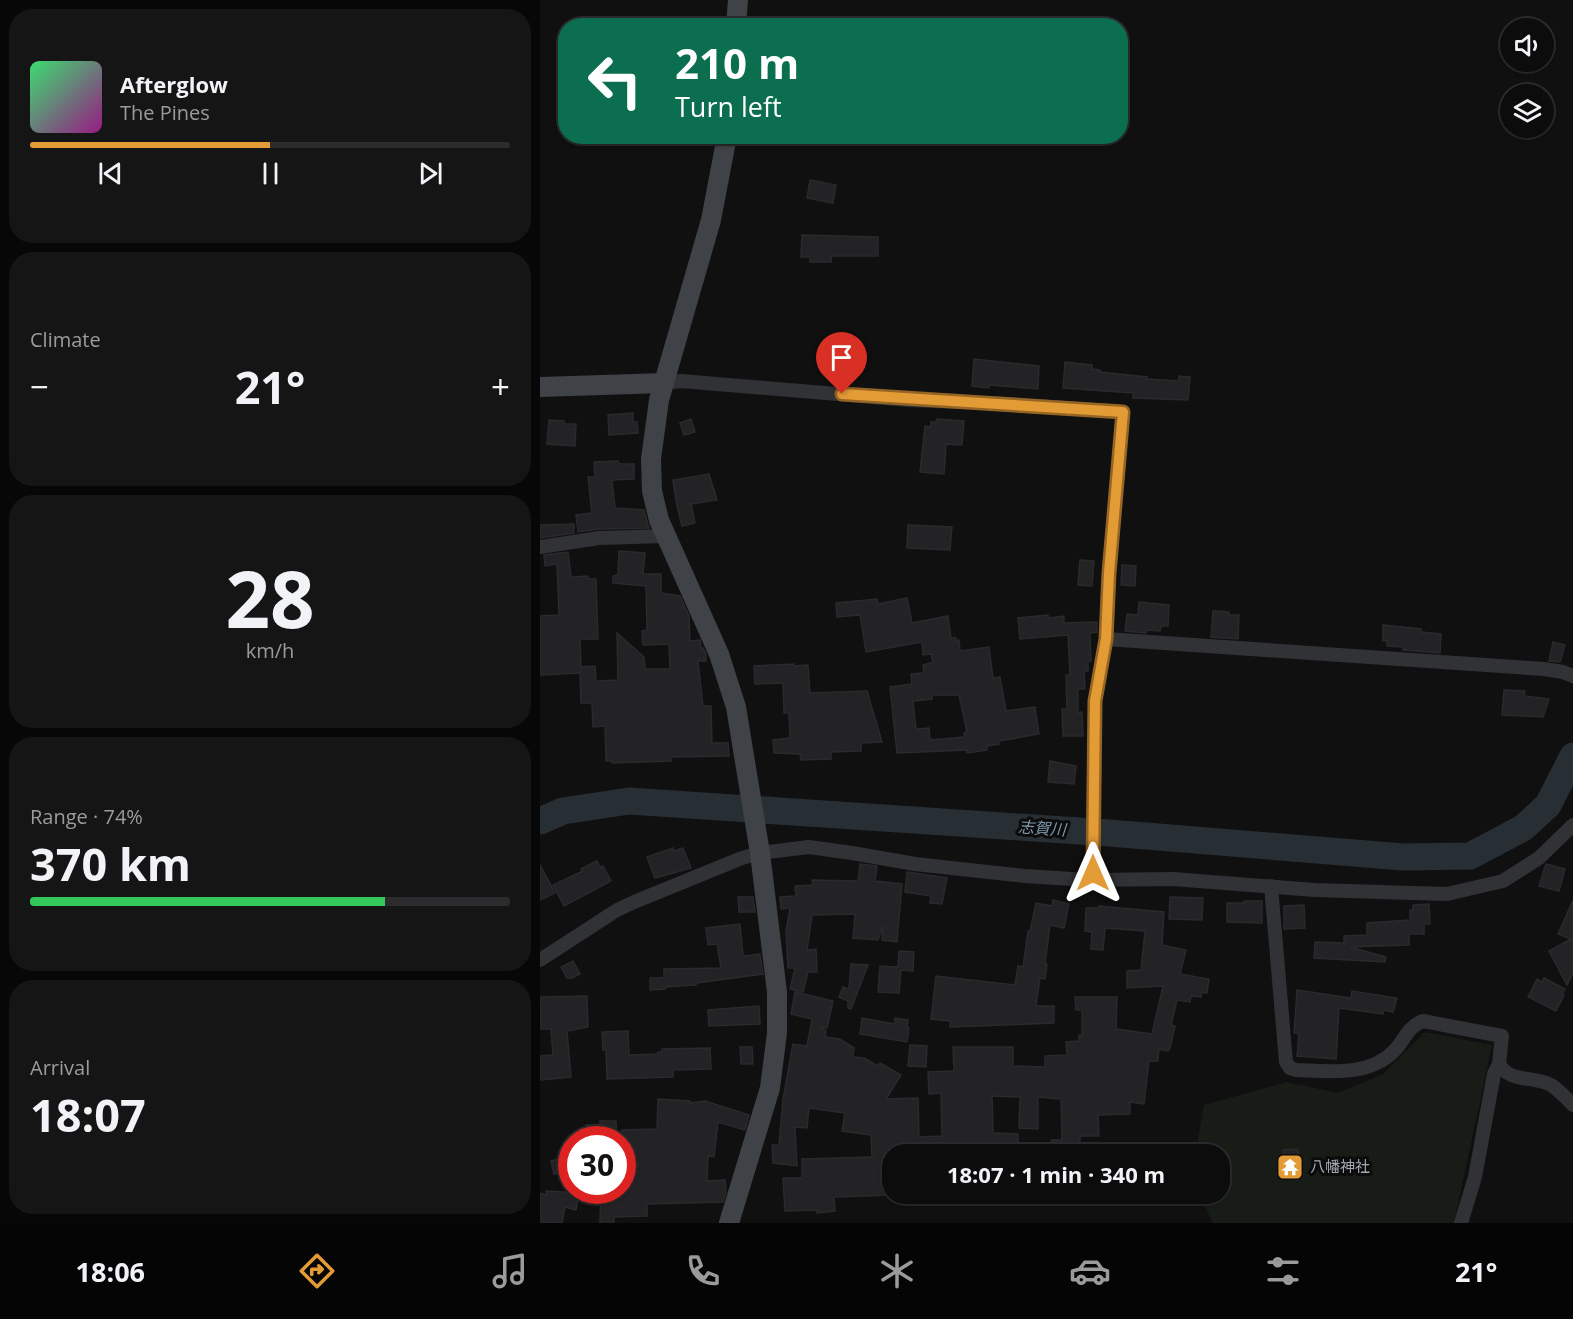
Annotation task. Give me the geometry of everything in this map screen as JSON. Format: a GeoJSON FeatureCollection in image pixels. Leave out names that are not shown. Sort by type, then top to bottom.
{"type":"FeatureCollection","features":[{"type":"Feature","properties":{"kind":"street"},"geometry":{"type":"LineString","coordinates":[[737,18],[738,0]]}},
{"type":"Feature","properties":{"kind":"street"},"geometry":{"type":"LineString","coordinates":[[725,144],[711,220],[664,383],[652,440],[651,475],[655,506],[666,536],[710,632],[736,707],[759,846],[777,992],[776,1049],[770,1088],[729,1223]]}},
{"type":"Feature","properties":{"kind":"street"},"geometry":{"type":"LineString","coordinates":[[540,387],[681,381],[909,399],[1123,412],[1109,573],[1106,639],[1095,701],[1091,877]]}},
{"type":"Feature","properties":{"kind":"street"},"geometry":{"type":"LineString","coordinates":[[540,547],[599,538],[666,536]]}},
{"type":"Feature","properties":{"kind":"street"},"geometry":{"type":"LineString","coordinates":[[1106,639],[1568,674]]}},
{"type":"Feature","properties":{"kind":"street"},"geometry":{"type":"LineString","coordinates":[[540,960],[617,910],[742,858],[759,846],[825,848],[948,868],[1091,877],[1173,879],[1314,890],[1447,894],[1503,881],[1539,858],[1573,825]]}},
{"type":"Feature","properties":{"kind":"street"},"geometry":{"type":"LineString","coordinates":[[1271,886],[1281,1020],[1286,1062],[1290,1068],[1338,1072],[1371,1066],[1393,1052],[1408,1030],[1422,1021],[1502,1036],[1499,1064],[1494,1074],[1475,1177],[1461,1223]]}},
{"type":"Feature","properties":{"kind":"street"},"geometry":{"type":"LineString","coordinates":[[1499,1064],[1504,1072],[1513,1076],[1544,1082],[1552,1086],[1573,1105]]}},
{"type":"Feature","properties":{"kind":"shaded area"},"geometry":{"type":"Polygon","coordinates":[[[1425,1032],[1492,1045],[1454,1223],[1213,1223],[1203,1204],[1230,1204],[1230,1144],[1197,1144],[1204,1105],[1287,1082],[1338,1093],[1383,1074],[1425,1032]]]}},
{"type":"Feature","properties":{"kind":"building"},"geometry":{"type":"Polygon","coordinates":[[[810,180],[836,185],[833,203],[807,198],[810,180]]]}},
{"type":"Feature","properties":{"kind":"building"},"geometry":{"type":"Polygon","coordinates":[[[802,235],[878,237],[878,256],[832,256],[831,262],[810,262],[810,257],[801,257],[802,235]]]}},
{"type":"Feature","properties":{"kind":"building"},"geometry":{"type":"Polygon","coordinates":[[[974,359],[1039,366],[1038,389],[972,386],[974,359]]]}},
{"type":"Feature","properties":{"kind":"building"},"geometry":{"type":"Polygon","coordinates":[[[1065,362],[1092,365],[1092,369],[1100,370],[1099,372],[1147,377],[1147,379],[1178,381],[1179,376],[1190,377],[1188,400],[1133,398],[1133,393],[1063,388],[1065,362]]]}},
{"type":"Feature","properties":{"kind":"building"},"geometry":{"type":"Polygon","coordinates":[[[633,413],[633,422],[637,422],[638,433],[609,435],[608,415],[633,413]]]}},
{"type":"Feature","properties":{"kind":"building"},"geometry":{"type":"Polygon","coordinates":[[[691,419],[695,432],[684,435],[680,423],[691,419]]]}},
{"type":"Feature","properties":{"kind":"building"},"geometry":{"type":"Polygon","coordinates":[[[937,419],[964,421],[962,445],[946,444],[944,474],[920,472],[925,426],[931,427],[931,422],[936,422],[937,419]]]}},
{"type":"Feature","properties":{"kind":"building"},"geometry":{"type":"Polygon","coordinates":[[[549,420],[576,424],[575,446],[547,444],[549,420]]]}},
{"type":"Feature","properties":{"kind":"building"},"geometry":{"type":"Polygon","coordinates":[[[618,461],[619,464],[634,464],[634,479],[612,480],[615,508],[644,510],[649,528],[599,529],[578,532],[576,515],[592,513],[588,477],[595,477],[594,462],[618,461]]]}},
{"type":"Feature","properties":{"kind":"building"},"geometry":{"type":"Polygon","coordinates":[[[709,474],[717,500],[691,504],[695,523],[682,526],[673,480],[709,474]]]}},
{"type":"Feature","properties":{"kind":"building"},"geometry":{"type":"Polygon","coordinates":[[[574,524],[574,533],[540,538],[540,525],[574,524]]]}},
{"type":"Feature","properties":{"kind":"building"},"geometry":{"type":"Polygon","coordinates":[[[908,525],[952,527],[950,550],[907,548],[908,525]]]}},
{"type":"Feature","properties":{"kind":"building"},"geometry":{"type":"Polygon","coordinates":[[[619,551],[645,553],[643,574],[661,574],[661,593],[680,596],[689,616],[690,641],[700,640],[701,648],[706,654],[706,661],[698,661],[703,706],[711,706],[712,743],[728,743],[729,756],[671,757],[671,761],[612,763],[612,761],[606,761],[605,726],[593,727],[592,703],[581,703],[580,673],[540,675],[540,616],[559,615],[557,564],[545,566],[544,555],[568,552],[571,577],[588,576],[588,579],[596,579],[598,639],[580,639],[581,667],[595,666],[596,681],[618,680],[617,633],[644,657],[645,669],[670,669],[669,644],[643,645],[642,631],[647,630],[646,586],[613,583],[613,576],[618,575],[619,551]]]}},
{"type":"Feature","properties":{"kind":"building"},"geometry":{"type":"Polygon","coordinates":[[[1080,560],[1094,561],[1092,586],[1078,585],[1080,560]]]}},
{"type":"Feature","properties":{"kind":"building"},"geometry":{"type":"Polygon","coordinates":[[[1122,565],[1136,566],[1135,586],[1121,585],[1122,565]]]}},
{"type":"Feature","properties":{"kind":"building"},"geometry":{"type":"Polygon","coordinates":[[[907,598],[912,623],[948,616],[951,638],[959,640],[960,651],[989,647],[993,678],[1000,677],[1006,711],[1035,707],[1039,734],[999,741],[999,744],[987,746],[987,750],[967,753],[967,750],[897,753],[890,687],[912,684],[911,674],[924,673],[923,665],[933,662],[931,654],[923,655],[922,642],[866,652],[860,615],[837,617],[836,603],[877,599],[878,604],[907,598]],[[932,695],[932,699],[913,701],[916,729],[929,728],[930,740],[965,737],[964,733],[967,732],[959,695],[932,695]]]}},
{"type":"Feature","properties":{"kind":"building"},"geometry":{"type":"Polygon","coordinates":[[[1139,602],[1169,605],[1168,626],[1161,626],[1160,631],[1146,630],[1146,633],[1125,631],[1127,614],[1138,615],[1139,602]]]}},
{"type":"Feature","properties":{"kind":"building"},"geometry":{"type":"Polygon","coordinates":[[[1213,611],[1239,615],[1238,639],[1211,637],[1213,611]]]}},
{"type":"Feature","properties":{"kind":"building"},"geometry":{"type":"Polygon","coordinates":[[[1048,615],[1048,618],[1064,616],[1064,623],[1097,622],[1097,632],[1090,633],[1091,661],[1088,661],[1088,671],[1084,671],[1085,689],[1078,689],[1078,713],[1082,712],[1083,736],[1063,736],[1062,709],[1067,709],[1066,675],[1070,675],[1068,635],[1020,639],[1018,618],[1048,615]]]}},
{"type":"Feature","properties":{"kind":"building"},"geometry":{"type":"Polygon","coordinates":[[[1383,625],[1421,629],[1421,632],[1441,634],[1440,653],[1403,650],[1404,647],[1387,646],[1387,641],[1383,641],[1383,625]]]}},
{"type":"Feature","properties":{"kind":"building"},"geometry":{"type":"Polygon","coordinates":[[[1553,642],[1565,645],[1560,662],[1549,661],[1553,642]]]}},
{"type":"Feature","properties":{"kind":"building"},"geometry":{"type":"Polygon","coordinates":[[[794,664],[794,666],[808,665],[810,693],[867,691],[882,742],[861,743],[861,751],[831,752],[831,759],[801,760],[800,754],[774,753],[773,740],[790,738],[789,713],[784,713],[783,683],[755,684],[754,666],[794,664]]]}},
{"type":"Feature","properties":{"kind":"building"},"geometry":{"type":"Polygon","coordinates":[[[1504,690],[1525,691],[1524,696],[1549,699],[1543,717],[1502,715],[1504,690]]]}},
{"type":"Feature","properties":{"kind":"building"},"geometry":{"type":"Polygon","coordinates":[[[1050,761],[1076,766],[1074,784],[1048,782],[1050,761]]]}},
{"type":"Feature","properties":{"kind":"building"},"geometry":{"type":"Polygon","coordinates":[[[673,848],[674,851],[683,848],[691,868],[655,878],[647,857],[673,848]]]}},
{"type":"Feature","properties":{"kind":"building"},"geometry":{"type":"Polygon","coordinates":[[[597,861],[601,868],[603,866],[611,881],[564,906],[553,885],[583,871],[581,869],[597,861]]]}},
{"type":"Feature","properties":{"kind":"building"},"geometry":{"type":"Polygon","coordinates":[[[860,864],[877,866],[875,881],[902,884],[897,942],[882,940],[883,925],[878,940],[853,938],[855,914],[812,915],[807,950],[816,949],[817,972],[808,972],[803,992],[790,989],[795,968],[788,968],[786,931],[790,908],[781,909],[780,897],[796,896],[795,886],[813,885],[812,880],[858,881],[860,864]]]}},
{"type":"Feature","properties":{"kind":"building"},"geometry":{"type":"Polygon","coordinates":[[[1546,864],[1565,869],[1559,891],[1539,886],[1546,864]]]}},
{"type":"Feature","properties":{"kind":"building"},"geometry":{"type":"Polygon","coordinates":[[[540,865],[555,893],[540,900],[540,865]]]}},
{"type":"Feature","properties":{"kind":"building"},"geometry":{"type":"Polygon","coordinates":[[[907,872],[947,878],[942,904],[930,903],[931,896],[905,892],[907,872]]]}},
{"type":"Feature","properties":{"kind":"building"},"geometry":{"type":"Polygon","coordinates":[[[738,897],[753,897],[755,912],[739,912],[738,897]]]}},
{"type":"Feature","properties":{"kind":"building"},"geometry":{"type":"Polygon","coordinates":[[[1170,897],[1203,898],[1202,920],[1169,919],[1170,897]]]}},
{"type":"Feature","properties":{"kind":"building"},"geometry":{"type":"Polygon","coordinates":[[[1053,900],[1069,904],[1064,928],[1050,925],[1045,979],[1040,978],[1036,1006],[1054,1006],[1054,1023],[950,1027],[950,1021],[931,1019],[936,976],[1015,985],[1018,966],[1023,967],[1028,931],[1030,931],[1036,903],[1052,906],[1053,900]]]}},
{"type":"Feature","properties":{"kind":"building"},"geometry":{"type":"Polygon","coordinates":[[[1573,900],[1573,973],[1567,985],[1549,951],[1571,939],[1558,934],[1573,900]]]}},
{"type":"Feature","properties":{"kind":"building"},"geometry":{"type":"Polygon","coordinates":[[[1244,901],[1262,901],[1262,923],[1227,922],[1227,903],[1244,903],[1244,901]]]}},
{"type":"Feature","properties":{"kind":"building"},"geometry":{"type":"Polygon","coordinates":[[[1429,904],[1430,924],[1424,924],[1424,934],[1409,934],[1409,945],[1350,947],[1386,957],[1385,962],[1314,958],[1315,942],[1344,943],[1344,936],[1367,935],[1367,923],[1410,920],[1410,910],[1413,910],[1413,905],[1429,904]]]}},
{"type":"Feature","properties":{"kind":"building"},"geometry":{"type":"Polygon","coordinates":[[[1304,905],[1305,928],[1284,929],[1284,906],[1304,905]]]}},
{"type":"Feature","properties":{"kind":"building"},"geometry":{"type":"Polygon","coordinates":[[[1099,906],[1164,912],[1162,945],[1186,950],[1180,974],[1209,979],[1207,993],[1202,992],[1201,997],[1191,996],[1190,1002],[1177,1000],[1171,1025],[1175,1026],[1170,1048],[1168,1051],[1159,1049],[1158,1061],[1149,1061],[1144,1104],[1130,1102],[1130,1114],[1098,1115],[1099,1136],[1080,1136],[1080,1144],[1051,1144],[1051,1140],[1062,1140],[1061,1099],[1038,1097],[1038,1129],[1019,1128],[1020,1097],[992,1096],[993,1133],[1018,1134],[1018,1144],[882,1144],[882,1195],[834,1197],[835,1211],[817,1213],[817,1210],[785,1211],[783,1178],[802,1178],[802,1159],[872,1157],[871,1135],[842,1131],[845,1113],[809,1108],[807,1128],[795,1127],[797,1166],[773,1163],[772,1145],[779,1145],[783,1099],[793,1044],[807,1046],[812,1019],[791,1014],[795,992],[833,1001],[827,1028],[819,1027],[826,1031],[825,1037],[840,1039],[854,1048],[853,1057],[864,1058],[878,1066],[880,1063],[901,1075],[886,1099],[918,1098],[919,1137],[942,1136],[941,1093],[929,1094],[928,1072],[954,1071],[953,1047],[1013,1047],[1013,1066],[1045,1067],[1045,1056],[1067,1055],[1066,1042],[1079,1041],[1079,1035],[1082,1035],[1082,1010],[1076,1010],[1075,997],[1117,997],[1116,1029],[1152,1034],[1163,986],[1127,988],[1127,971],[1141,970],[1145,931],[1105,928],[1103,950],[1091,949],[1092,932],[1085,931],[1086,908],[1099,908],[1099,906]]]}},
{"type":"Feature","properties":{"kind":"building"},"geometry":{"type":"Polygon","coordinates":[[[740,924],[743,955],[760,954],[763,974],[650,990],[650,978],[664,978],[664,969],[721,968],[717,944],[708,945],[706,928],[740,924]]]}},
{"type":"Feature","properties":{"kind":"building"},"geometry":{"type":"Polygon","coordinates":[[[899,951],[914,952],[913,971],[901,970],[899,993],[878,992],[880,966],[898,967],[899,951]]]}},
{"type":"Feature","properties":{"kind":"building"},"geometry":{"type":"Polygon","coordinates":[[[573,961],[580,974],[567,978],[561,967],[573,961]]]}},
{"type":"Feature","properties":{"kind":"building"},"geometry":{"type":"Polygon","coordinates":[[[851,964],[868,965],[851,1009],[848,1008],[848,1001],[839,997],[843,987],[849,989],[851,964]]]}},
{"type":"Feature","properties":{"kind":"building"},"geometry":{"type":"Polygon","coordinates":[[[1544,978],[1565,989],[1556,1011],[1528,997],[1537,979],[1542,982],[1544,978]]]}},
{"type":"Feature","properties":{"kind":"building"},"geometry":{"type":"Polygon","coordinates":[[[1297,990],[1351,998],[1352,991],[1397,998],[1393,1012],[1384,1010],[1383,1014],[1339,1008],[1336,1059],[1297,1056],[1299,1034],[1294,1033],[1297,990]]]}},
{"type":"Feature","properties":{"kind":"building"},"geometry":{"type":"Polygon","coordinates":[[[587,996],[588,1027],[567,1031],[571,1077],[540,1080],[540,1056],[553,1055],[551,1029],[541,1029],[540,997],[587,996]]]}},
{"type":"Feature","properties":{"kind":"building"},"geometry":{"type":"Polygon","coordinates":[[[759,1006],[760,1024],[709,1026],[708,1010],[759,1006]]]}},
{"type":"Feature","properties":{"kind":"building"},"geometry":{"type":"Polygon","coordinates":[[[862,1018],[894,1024],[895,1018],[908,1020],[907,1042],[860,1034],[862,1018]]]}},
{"type":"Feature","properties":{"kind":"building"},"geometry":{"type":"Polygon","coordinates":[[[628,1031],[629,1055],[658,1054],[662,1052],[662,1049],[710,1048],[711,1069],[673,1070],[673,1077],[607,1079],[606,1050],[603,1050],[602,1032],[628,1031]]]}},
{"type":"Feature","properties":{"kind":"building"},"geometry":{"type":"Polygon","coordinates":[[[910,1045],[927,1046],[926,1067],[908,1066],[910,1045]]]}},
{"type":"Feature","properties":{"kind":"building"},"geometry":{"type":"Polygon","coordinates":[[[740,1047],[752,1047],[753,1064],[741,1064],[740,1047]]]}},
{"type":"Feature","properties":{"kind":"building"},"geometry":{"type":"Polygon","coordinates":[[[658,1099],[690,1101],[690,1103],[705,1101],[749,1115],[745,1130],[718,1122],[714,1157],[708,1156],[707,1181],[725,1180],[726,1193],[723,1202],[647,1204],[647,1216],[614,1217],[614,1222],[600,1222],[601,1204],[636,1204],[636,1130],[657,1129],[658,1099]]]}},
{"type":"Feature","properties":{"kind":"building"},"geometry":{"type":"Polygon","coordinates":[[[600,1121],[616,1121],[616,1126],[586,1126],[600,1125],[600,1121]]]}},
{"type":"Feature","properties":{"kind":"building","name":"八幡神社"},"geometry":{"type":"Polygon","coordinates":[[[1283,1150],[1298,1150],[1299,1173],[1281,1174],[1280,1160],[1284,1160],[1283,1150]]]}},
{"type":"Feature","properties":{"kind":"building"},"geometry":{"type":"Polygon","coordinates":[[[558,1159],[558,1173],[554,1174],[551,1161],[558,1159]]]}},
{"type":"Feature","properties":{"kind":"building"},"geometry":{"type":"Polygon","coordinates":[[[546,1191],[558,1192],[558,1204],[577,1204],[576,1210],[565,1207],[562,1223],[540,1222],[540,1193],[547,1195],[546,1191]]]}},
{"type":"Feature","properties":{"kind":"waterway","name":"志賀川"},"geometry":{"type":"LineString","coordinates":[[540,821],[563,811],[629,801],[1109,833],[1403,857],[1470,856],[1523,828],[1548,805],[1573,756]]}},
{"type":"Feature","properties":{"kind":"place","name":"八幡神社"},"geometry":{"type":"Point","coordinates":[1290,1167]}},
{"type":"Feature","properties":{"kind":"route"},"geometry":{"type":"LineString","coordinates":[[842,394],[1123,412],[1109,573],[1106,639],[1095,701],[1093,873]]}}]}
